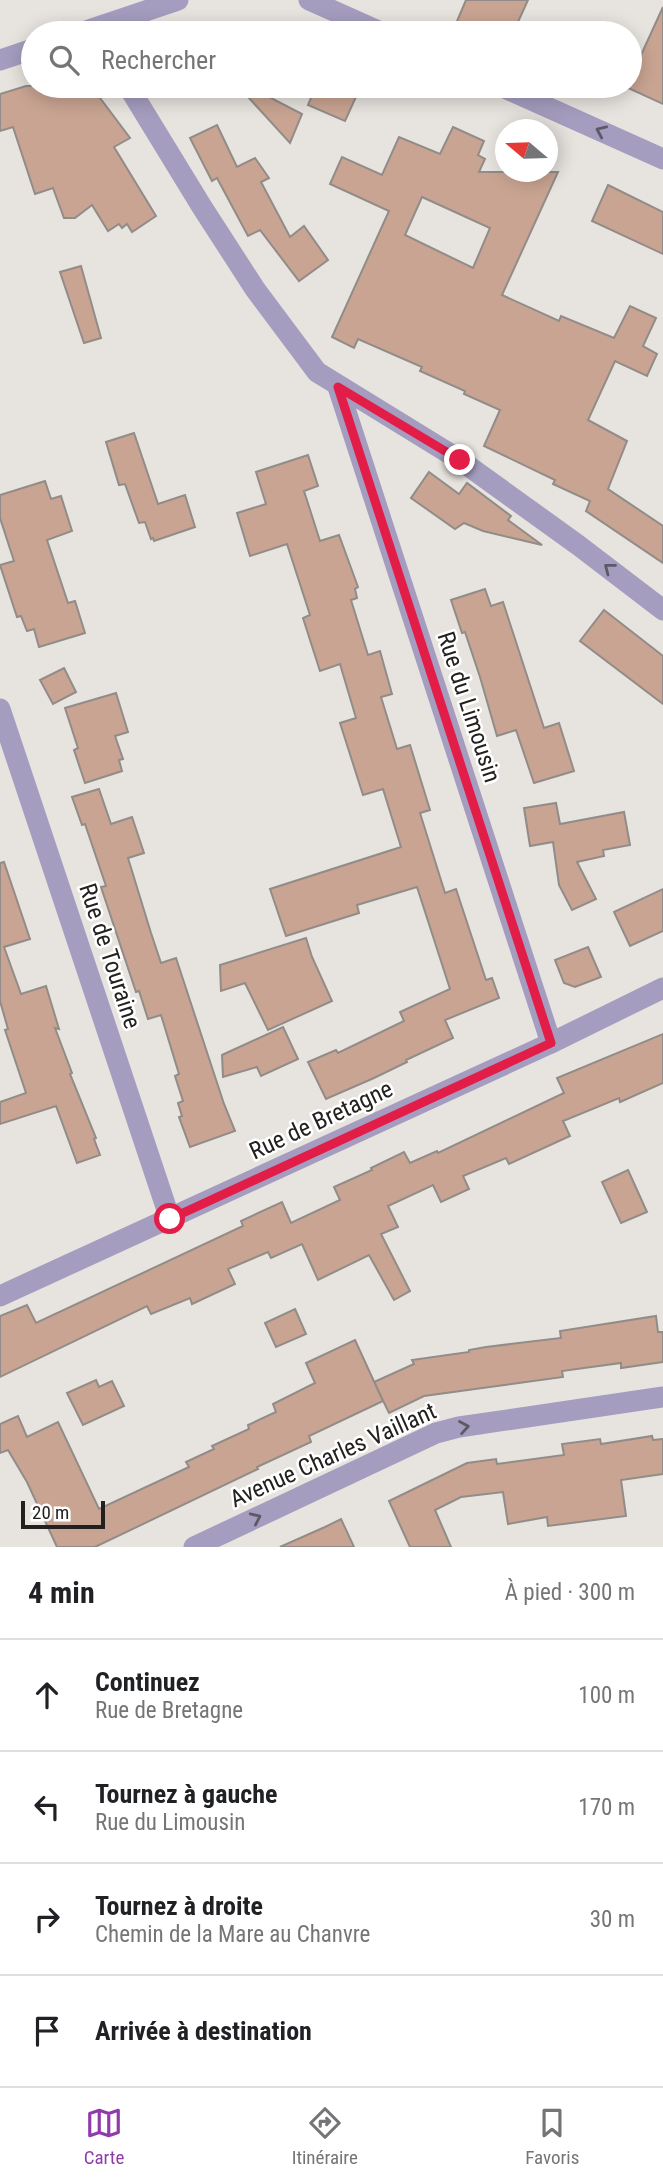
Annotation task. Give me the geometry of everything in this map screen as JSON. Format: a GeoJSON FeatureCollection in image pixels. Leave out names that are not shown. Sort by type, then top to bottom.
{"type":"FeatureCollection","features":[{"type":"Feature","properties":{"kind":"street"},"geometry":{"type":"LineString","coordinates":[[108,21],[128,7],[178,0]]}},
{"type":"Feature","properties":{"kind":"street"},"geometry":{"type":"LineString","coordinates":[[309,0],[356,21]]}},
{"type":"Feature","properties":{"kind":"street"},"geometry":{"type":"LineString","coordinates":[[0,60],[21,53]]}},
{"type":"Feature","properties":{"kind":"street"},"geometry":{"type":"LineString","coordinates":[[135,98],[255,289],[317,373],[460,460],[663,610]]}},
{"type":"Feature","properties":{"kind":"street"},"geometry":{"type":"LineString","coordinates":[[527,98],[663,159]]}},
{"type":"Feature","properties":{"kind":"street","name":"Rue du Limousin"},"geometry":{"type":"LineString","coordinates":[[338,387],[551,1043]]}},
{"type":"Feature","properties":{"kind":"street","name":"Rue de Touraine"},"geometry":{"type":"LineString","coordinates":[[0,709],[170,1219]]}},
{"type":"Feature","properties":{"kind":"street","name":"Rue de Bretagne"},"geometry":{"type":"LineString","coordinates":[[0,1296],[551,1043],[663,988]]}},
{"type":"Feature","properties":{"kind":"street","name":"Avenue Charles Vaillant"},"geometry":{"type":"LineString","coordinates":[[194,1547],[436,1433],[459,1427],[663,1397]]}},
{"type":"Feature","properties":{"kind":"building"},"geometry":{"type":"Polygon","coordinates":[[[466,0],[528,0],[518,21],[457,21],[466,0]]]}},
{"type":"Feature","properties":{"kind":"building"},"geometry":{"type":"Polygon","coordinates":[[[663,7],[663,104],[642,94],[642,53],[663,7]]]}},
{"type":"Feature","properties":{"kind":"building"},"geometry":{"type":"Polygon","coordinates":[[[21,88],[21,98],[100,98],[130,138],[114,147],[156,216],[132,232],[127,224],[122,228],[119,224],[108,231],[92,205],[75,218],[64,218],[53,188],[35,194],[13,127],[0,131],[0,94],[21,88]]]}},
{"type":"Feature","properties":{"kind":"building"},"geometry":{"type":"Polygon","coordinates":[[[249,98],[271,98],[302,114],[290,143],[249,98]]]}},
{"type":"Feature","properties":{"kind":"building"},"geometry":{"type":"Polygon","coordinates":[[[311,98],[356,98],[345,121],[308,105],[311,98]]]}},
{"type":"Feature","properties":{"kind":"building"},"geometry":{"type":"Polygon","coordinates":[[[217,125],[237,167],[255,158],[269,178],[261,182],[290,237],[304,226],[328,260],[299,281],[260,230],[248,236],[217,178],[212,181],[190,138],[217,125]]]}},
{"type":"Feature","properties":{"kind":"building"},"geometry":{"type":"Polygon","coordinates":[[[453,127],[484,141],[478,155],[485,159],[479,172],[495,172],[495,182],[553,182],[502,295],[559,321],[561,316],[614,338],[630,306],[656,318],[643,346],[657,354],[647,376],[615,361],[588,420],[627,441],[608,489],[663,526],[663,563],[586,511],[590,501],[553,484],[555,480],[484,446],[500,410],[420,371],[422,367],[358,339],[354,348],[332,337],[389,211],[330,184],[342,157],[382,175],[399,137],[440,154],[453,127]],[[422,197],[405,235],[473,268],[490,228],[422,197]]]}},
{"type":"Feature","properties":{"kind":"building"},"geometry":{"type":"Polygon","coordinates":[[[608,185],[663,212],[663,254],[592,221],[608,185]]]}},
{"type":"Feature","properties":{"kind":"building"},"geometry":{"type":"Polygon","coordinates":[[[81,266],[101,338],[84,343],[60,272],[81,266]]]}},
{"type":"Feature","properties":{"kind":"building"},"geometry":{"type":"Polygon","coordinates":[[[134,433],[158,504],[185,495],[195,527],[154,541],[145,522],[139,523],[125,484],[119,485],[106,442],[134,433]]]}},
{"type":"Feature","properties":{"kind":"building"},"geometry":{"type":"Polygon","coordinates":[[[308,455],[318,486],[304,491],[320,541],[339,535],[358,587],[355,589],[357,598],[351,600],[368,655],[380,651],[392,694],[381,697],[397,749],[410,745],[430,810],[420,813],[445,893],[456,889],[486,980],[492,978],[499,998],[445,1020],[453,1038],[326,1099],[308,1062],[336,1050],[338,1053],[404,1021],[400,1012],[450,989],[417,887],[357,905],[359,913],[286,936],[270,889],[401,847],[383,789],[363,795],[340,723],[356,718],[340,664],[320,671],[303,618],[310,615],[287,544],[250,556],[237,513],[266,504],[256,472],[308,455]]]}},
{"type":"Feature","properties":{"kind":"building"},"geometry":{"type":"Polygon","coordinates":[[[429,472],[459,494],[467,483],[511,516],[508,520],[542,545],[483,531],[464,523],[455,529],[411,498],[429,472]]]}},
{"type":"Feature","properties":{"kind":"building"},"geometry":{"type":"Polygon","coordinates":[[[45,481],[51,499],[61,496],[72,531],[47,540],[68,603],[75,601],[85,633],[39,647],[34,629],[27,631],[21,616],[17,617],[0,565],[14,561],[0,518],[0,495],[45,481]]]}},
{"type":"Feature","properties":{"kind":"building"},"geometry":{"type":"Polygon","coordinates":[[[485,589],[491,606],[503,602],[544,728],[559,723],[574,771],[534,783],[516,730],[497,736],[465,632],[462,633],[451,600],[485,589]]]}},
{"type":"Feature","properties":{"kind":"building"},"geometry":{"type":"Polygon","coordinates":[[[604,610],[663,656],[663,704],[580,641],[604,610]]]}},
{"type":"Feature","properties":{"kind":"building"},"geometry":{"type":"Polygon","coordinates":[[[64,668],[76,692],[53,704],[40,680],[64,668]]]}},
{"type":"Feature","properties":{"kind":"building"},"geometry":{"type":"Polygon","coordinates":[[[116,693],[128,732],[115,736],[123,759],[119,760],[122,771],[85,783],[74,750],[78,748],[65,708],[116,693]]]}},
{"type":"Feature","properties":{"kind":"building"},"geometry":{"type":"Polygon","coordinates":[[[99,789],[111,824],[132,817],[144,853],[128,858],[151,933],[161,963],[176,958],[235,1131],[190,1147],[179,1117],[182,1116],[178,1103],[183,1101],[175,1076],[179,1074],[161,1015],[148,1019],[139,991],[136,992],[101,887],[106,886],[85,824],[82,825],[72,797],[99,789]]]}},
{"type":"Feature","properties":{"kind":"building"},"geometry":{"type":"Polygon","coordinates":[[[556,803],[560,824],[624,812],[630,845],[603,850],[604,856],[577,862],[596,899],[572,910],[559,885],[553,842],[530,846],[524,808],[556,803]]]}},
{"type":"Feature","properties":{"kind":"building"},"geometry":{"type":"Polygon","coordinates":[[[4,862],[30,939],[4,947],[21,994],[46,986],[59,1029],[55,1028],[72,1073],[70,1074],[96,1138],[94,1139],[100,1155],[77,1163],[56,1106],[0,1124],[0,1102],[26,1093],[5,1030],[8,1029],[0,1001],[0,863],[4,862]]]}},
{"type":"Feature","properties":{"kind":"building"},"geometry":{"type":"Polygon","coordinates":[[[663,889],[663,931],[630,946],[614,912],[663,889]]]}},
{"type":"Feature","properties":{"kind":"building"},"geometry":{"type":"Polygon","coordinates":[[[306,938],[332,1001],[268,1030],[245,983],[221,991],[220,965],[306,938]]]}},
{"type":"Feature","properties":{"kind":"building"},"geometry":{"type":"Polygon","coordinates":[[[588,947],[601,977],[575,987],[564,983],[555,960],[588,947]]]}},
{"type":"Feature","properties":{"kind":"building"},"geometry":{"type":"Polygon","coordinates":[[[283,1027],[298,1059],[261,1076],[257,1067],[223,1077],[222,1055],[283,1027]]]}},
{"type":"Feature","properties":{"kind":"building"},"geometry":{"type":"Polygon","coordinates":[[[663,1034],[663,1083],[620,1102],[619,1098],[563,1121],[570,1136],[509,1164],[506,1158],[463,1176],[469,1189],[441,1202],[433,1185],[388,1206],[398,1227],[381,1234],[410,1291],[394,1300],[369,1255],[318,1280],[302,1244],[271,1258],[268,1252],[228,1269],[235,1284],[192,1304],[190,1298],[151,1314],[147,1306],[0,1377],[0,1316],[27,1305],[36,1323],[243,1226],[241,1221],[282,1202],[291,1223],[340,1200],[334,1187],[372,1170],[371,1168],[404,1152],[410,1163],[437,1151],[438,1153],[564,1093],[557,1078],[663,1034]]]}},
{"type":"Feature","properties":{"kind":"building"},"geometry":{"type":"Polygon","coordinates":[[[628,1170],[647,1212],[621,1223],[602,1182],[628,1170]]]}},
{"type":"Feature","properties":{"kind":"building"},"geometry":{"type":"Polygon","coordinates":[[[295,1309],[306,1334],[276,1347],[265,1323],[295,1309]]]}},
{"type":"Feature","properties":{"kind":"building"},"geometry":{"type":"Polygon","coordinates":[[[656,1316],[658,1332],[663,1332],[663,1362],[621,1368],[621,1363],[562,1371],[563,1377],[424,1396],[389,1413],[374,1382],[414,1364],[412,1360],[561,1338],[560,1331],[656,1316]]]}},
{"type":"Feature","properties":{"kind":"building"},"geometry":{"type":"Polygon","coordinates":[[[355,1340],[383,1401],[309,1436],[311,1442],[257,1467],[258,1469],[95,1547],[57,1547],[27,1482],[8,1450],[0,1453],[0,1424],[18,1416],[27,1437],[58,1422],[99,1509],[189,1467],[186,1462],[214,1449],[212,1446],[249,1429],[248,1425],[276,1412],[273,1404],[315,1383],[306,1363],[355,1340]]]}},
{"type":"Feature","properties":{"kind":"building"},"geometry":{"type":"Polygon","coordinates":[[[96,1380],[99,1387],[112,1381],[124,1406],[83,1425],[67,1393],[96,1380]]]}},
{"type":"Feature","properties":{"kind":"building"},"geometry":{"type":"Polygon","coordinates":[[[652,1436],[653,1440],[663,1439],[663,1474],[621,1480],[626,1516],[548,1526],[547,1517],[508,1524],[503,1492],[461,1497],[435,1510],[451,1547],[410,1547],[389,1501],[467,1463],[496,1459],[497,1464],[564,1455],[562,1444],[600,1439],[601,1444],[652,1436]]]}},
{"type":"Feature","properties":{"kind":"building"},"geometry":{"type":"Polygon","coordinates":[[[341,1519],[354,1547],[280,1547],[325,1527],[341,1519]]]}},
{"type":"Feature","properties":{"kind":"route"},"geometry":{"type":"LineString","coordinates":[[170,1219],[551,1043],[338,387],[460,460]]}}]}
